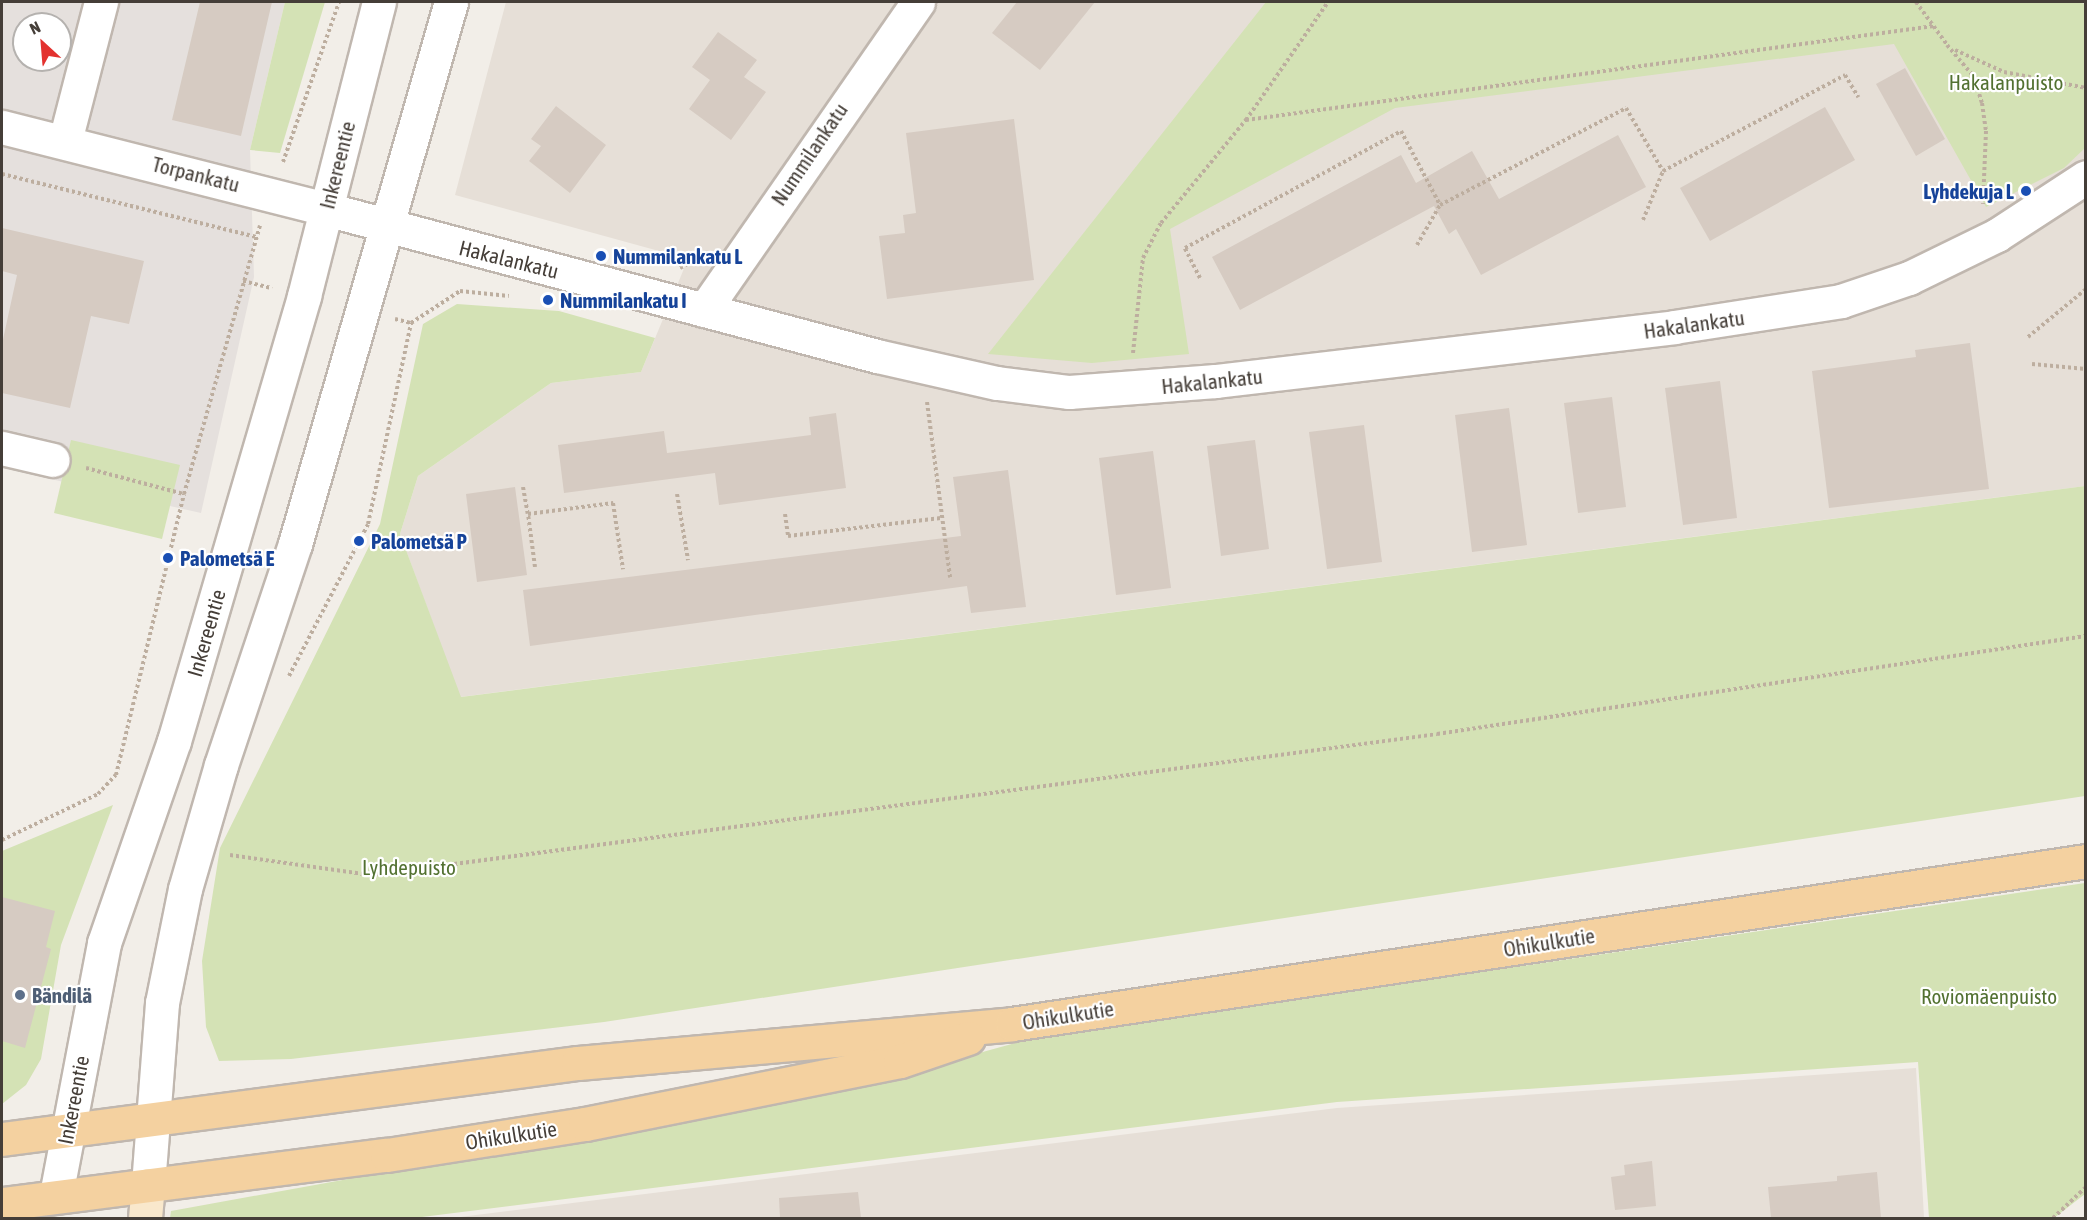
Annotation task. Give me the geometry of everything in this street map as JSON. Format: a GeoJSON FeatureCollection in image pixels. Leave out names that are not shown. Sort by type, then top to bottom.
{"type":"FeatureCollection","features":[{"type":"Feature","properties":{"kind":"main road","name":"Ohikulkutie"},"geometry":{"type":"LineString","coordinates":[[2,1139],[67,1128],[578,1063],[1012,1024],[2085,861]]}},
{"type":"Feature","properties":{"kind":"main road","name":"Ohikulkutie"},"geometry":{"type":"LineString","coordinates":[[2,1204],[54,1207],[148,1185],[387,1155],[678,1107],[900,1061],[1012,1024]]}},
{"type":"Feature","properties":{"kind":"main road"},"geometry":{"type":"LineString","coordinates":[[145,1218],[148,1185]]}},
{"type":"Feature","properties":{"kind":"street"},"geometry":{"type":"LineString","coordinates":[[65,141],[101,2]]}},
{"type":"Feature","properties":{"kind":"street","name":"Inkereentie"},"geometry":{"type":"LineString","coordinates":[[54,1207],[67,1128],[104,943],[174,741],[304,296],[380,2]]}},
{"type":"Feature","properties":{"kind":"street"},"geometry":{"type":"LineString","coordinates":[[148,1185],[162,1003],[185,889],[221,765],[295,544],[388,227],[450,2]]}},
{"type":"Feature","properties":{"kind":"street","name":"Nummilankatu"},"geometry":{"type":"LineString","coordinates":[[704,310],[918,2]]}},
{"type":"Feature","properties":{"kind":"street","name":"Torpankatu"},"geometry":{"type":"LineString","coordinates":[[2,127],[326,208]]}},
{"type":"Feature","properties":{"kind":"street","name":"Hakalankatu"},"geometry":{"type":"LineString","coordinates":[[326,208],[388,227],[704,310],[998,383],[1069,392],[1134,390],[1796,310],[1866,295],[1979,244],[2085,177]]}},
{"type":"Feature","properties":{"kind":"street"},"geometry":{"type":"LineString","coordinates":[[2,448],[53,460]]}},
{"type":"Feature","properties":{"kind":"path"},"geometry":{"type":"LineString","coordinates":[[2,840],[98,794],[116,775],[184,494],[243,281],[256,237],[339,2]]}},
{"type":"Feature","properties":{"kind":"path"},"geometry":{"type":"LineString","coordinates":[[1134,390],[1132,339],[1143,258],[1161,223],[1246,120],[1328,2]]}},
{"type":"Feature","properties":{"kind":"path"},"geometry":{"type":"LineString","coordinates":[[1916,2],[1974,77],[1983,113],[1986,184],[1979,244]]}},
{"type":"Feature","properties":{"kind":"path"},"geometry":{"type":"LineString","coordinates":[[1246,120],[1934,27]]}},
{"type":"Feature","properties":{"kind":"path"},"geometry":{"type":"LineString","coordinates":[[1947,45],[2004,72],[2085,88]]}},
{"type":"Feature","properties":{"kind":"path"},"geometry":{"type":"LineString","coordinates":[[1643,220],[1663,171],[1845,75],[1858,96]]}},
{"type":"Feature","properties":{"kind":"path"},"geometry":{"type":"LineString","coordinates":[[1417,245],[1440,205],[1626,108],[1663,171]]}},
{"type":"Feature","properties":{"kind":"path"},"geometry":{"type":"LineString","coordinates":[[1200,278],[1185,248],[1401,131],[1440,205]]}},
{"type":"Feature","properties":{"kind":"path"},"geometry":{"type":"LineString","coordinates":[[2,174],[256,237]]}},
{"type":"Feature","properties":{"kind":"path"},"geometry":{"type":"LineString","coordinates":[[243,281],[304,296]]}},
{"type":"Feature","properties":{"kind":"path"},"geometry":{"type":"LineString","coordinates":[[2028,337],[2085,289]]}},
{"type":"Feature","properties":{"kind":"path"},"geometry":{"type":"LineString","coordinates":[[285,686],[368,524],[411,323],[460,291],[515,296]]}},
{"type":"Feature","properties":{"kind":"path"},"geometry":{"type":"LineString","coordinates":[[363,311],[411,323]]}},
{"type":"Feature","properties":{"kind":"path"},"geometry":{"type":"LineString","coordinates":[[2032,364],[2085,369]]}},
{"type":"Feature","properties":{"kind":"path"},"geometry":{"type":"LineString","coordinates":[[916,396],[937,400]]}},
{"type":"Feature","properties":{"kind":"path"},"geometry":{"type":"LineString","coordinates":[[927,398],[950,577]]}},
{"type":"Feature","properties":{"kind":"path"},"geometry":{"type":"LineString","coordinates":[[53,460],[184,494]]}},
{"type":"Feature","properties":{"kind":"path"},"geometry":{"type":"LineString","coordinates":[[523,487],[535,567]]}},
{"type":"Feature","properties":{"kind":"path"},"geometry":{"type":"LineString","coordinates":[[677,494],[688,560]]}},
{"type":"Feature","properties":{"kind":"path"},"geometry":{"type":"LineString","coordinates":[[528,514],[613,503],[623,569]]}},
{"type":"Feature","properties":{"kind":"path"},"geometry":{"type":"LineString","coordinates":[[785,514],[788,536],[941,518]]}},
{"type":"Feature","properties":{"kind":"path"},"geometry":{"type":"LineString","coordinates":[[228,843],[225,854],[371,875],[1425,735],[2085,636]]}},
{"type":"Feature","properties":{"kind":"path"},"geometry":{"type":"LineString","coordinates":[[2053,1218],[2085,1187]]}},
{"type":"Feature","properties":{"kind":"shaded area"},"geometry":{"type":"Polygon","coordinates":[[[2,2],[285,2],[250,150],[254,277],[201,513],[2,468],[2,2]]]}},
{"type":"Feature","properties":{"kind":"shaded area"},"geometry":{"type":"Polygon","coordinates":[[[506,2],[2085,2],[2085,486],[460,697],[400,534],[418,476],[551,383],[641,372],[688,259],[455,195],[506,2]]]}},
{"type":"Feature","properties":{"kind":"shaded area"},"geometry":{"type":"Polygon","coordinates":[[[1916,1068],[1924,1218],[452,1218],[1337,1108],[1916,1068]]]}},
{"type":"Feature","properties":{"kind":"green space"},"geometry":{"type":"Polygon","coordinates":[[[285,2],[325,2],[280,153],[250,150],[285,2]]]}},
{"type":"Feature","properties":{"kind":"green space","name":"Hakalanpuisto"},"geometry":{"type":"Polygon","coordinates":[[[1266,2],[2080,2],[2086,5],[2085,148],[2064,168],[1986,207],[1894,44],[1395,108],[1170,229],[1189,354],[1092,363],[988,354],[1266,2]]]}},
{"type":"Feature","properties":{"kind":"green space","name":"Lyhdepuisto"},"geometry":{"type":"Polygon","coordinates":[[[457,304],[559,311],[655,338],[641,372],[551,383],[418,476],[400,534],[461,697],[2085,486],[2085,796],[604,1022],[291,1059],[219,1061],[206,1027],[202,961],[220,848],[380,524],[423,324],[457,304]]]}},
{"type":"Feature","properties":{"kind":"green space"},"geometry":{"type":"Polygon","coordinates":[[[71,440],[180,465],[162,539],[54,513],[71,440]]]}},
{"type":"Feature","properties":{"kind":"green space"},"geometry":{"type":"Polygon","coordinates":[[[113,805],[61,945],[41,1059],[26,1085],[2,1104],[2,851],[113,805]]]}},
{"type":"Feature","properties":{"kind":"green space","name":"Roviomäenpuisto"},"geometry":{"type":"Polygon","coordinates":[[[2085,883],[2085,1194],[2054,1218],[1929,1218],[1918,1062],[1337,1102],[414,1218],[170,1218],[171,1211],[856,1087],[1033,1038],[2085,883]]]}},
{"type":"Feature","properties":{"kind":"building"},"geometry":{"type":"Polygon","coordinates":[[[200,2],[272,2],[241,136],[172,120],[200,2]]]}},
{"type":"Feature","properties":{"kind":"building"},"geometry":{"type":"Polygon","coordinates":[[[1017,2],[1095,2],[1040,70],[992,33],[1017,2]]]}},
{"type":"Feature","properties":{"kind":"building"},"geometry":{"type":"Polygon","coordinates":[[[718,32],[757,60],[744,77],[766,92],[731,140],[689,109],[710,80],[692,67],[718,32]]]}},
{"type":"Feature","properties":{"kind":"building"},"geometry":{"type":"Polygon","coordinates":[[[1905,68],[1945,139],[1916,156],[1876,84],[1905,68]]]}},
{"type":"Feature","properties":{"kind":"building"},"geometry":{"type":"Polygon","coordinates":[[[556,106],[606,145],[570,193],[529,161],[541,146],[531,139],[556,106]]]}},
{"type":"Feature","properties":{"kind":"building"},"geometry":{"type":"Polygon","coordinates":[[[1825,107],[1855,160],[1710,241],[1680,188],[1825,107]]]}},
{"type":"Feature","properties":{"kind":"building"},"geometry":{"type":"Polygon","coordinates":[[[1014,119],[1034,280],[887,299],[879,236],[905,233],[903,215],[916,213],[906,133],[1014,119]]]}},
{"type":"Feature","properties":{"kind":"building"},"geometry":{"type":"Polygon","coordinates":[[[1618,135],[1646,187],[1481,275],[1456,229],[1449,234],[1434,206],[1240,310],[1212,257],[1401,155],[1416,183],[1472,151],[1499,199],[1618,135]]]}},
{"type":"Feature","properties":{"kind":"building"},"geometry":{"type":"Polygon","coordinates":[[[2,228],[144,261],[129,324],[91,316],[70,408],[2,393],[2,344],[17,275],[2,271],[2,228]]]}},
{"type":"Feature","properties":{"kind":"building"},"geometry":{"type":"Polygon","coordinates":[[[1970,343],[1989,489],[1829,508],[1812,371],[1916,357],[1915,350],[1970,343]]]}},
{"type":"Feature","properties":{"kind":"building"},"geometry":{"type":"Polygon","coordinates":[[[1720,381],[1737,518],[1683,525],[1665,388],[1720,381]]]}},
{"type":"Feature","properties":{"kind":"building"},"geometry":{"type":"Polygon","coordinates":[[[1612,397],[1626,507],[1578,513],[1564,403],[1612,397]]]}},
{"type":"Feature","properties":{"kind":"building"},"geometry":{"type":"Polygon","coordinates":[[[1509,408],[1527,545],[1472,552],[1455,415],[1509,408]]]}},
{"type":"Feature","properties":{"kind":"building"},"geometry":{"type":"Polygon","coordinates":[[[836,413],[846,488],[719,505],[715,473],[564,493],[558,445],[664,431],[667,453],[811,435],[809,417],[836,413]]]}},
{"type":"Feature","properties":{"kind":"building"},"geometry":{"type":"Polygon","coordinates":[[[1364,425],[1382,562],[1327,569],[1309,432],[1364,425]]]}},
{"type":"Feature","properties":{"kind":"building"},"geometry":{"type":"Polygon","coordinates":[[[1255,440],[1269,549],[1221,556],[1207,446],[1255,440]]]}},
{"type":"Feature","properties":{"kind":"building"},"geometry":{"type":"Polygon","coordinates":[[[1153,451],[1171,588],[1116,595],[1099,458],[1153,451]]]}},
{"type":"Feature","properties":{"kind":"building"},"geometry":{"type":"Polygon","coordinates":[[[1008,470],[1026,607],[971,613],[967,586],[530,646],[523,590],[961,536],[953,477],[1008,470]]]}},
{"type":"Feature","properties":{"kind":"building"},"geometry":{"type":"Polygon","coordinates":[[[515,487],[527,575],[477,582],[466,494],[515,487]]]}},
{"type":"Feature","properties":{"kind":"building","name":"Bändilä"},"geometry":{"type":"Polygon","coordinates":[[[2,897],[55,911],[46,947],[51,949],[25,1048],[2,1041],[2,897]]]}},
{"type":"Feature","properties":{"kind":"building"},"geometry":{"type":"Polygon","coordinates":[[[1652,1161],[1656,1206],[1615,1210],[1611,1177],[1625,1175],[1624,1165],[1652,1161]]]}},
{"type":"Feature","properties":{"kind":"building"},"geometry":{"type":"Polygon","coordinates":[[[1877,1172],[1881,1218],[1771,1218],[1768,1187],[1837,1181],[1837,1176],[1877,1172]]]}},
{"type":"Feature","properties":{"kind":"building"},"geometry":{"type":"Polygon","coordinates":[[[858,1192],[861,1218],[780,1218],[779,1198],[858,1192]]]}},
{"type":"Feature","properties":{"kind":"place","name":"Lyhdekuja L"},"geometry":{"type":"Point","coordinates":[2026,191]}},
{"type":"Feature","properties":{"kind":"place","name":"Nummilankatu L"},"geometry":{"type":"Point","coordinates":[601,256]}},
{"type":"Feature","properties":{"kind":"place","name":"Nummilankatu I"},"geometry":{"type":"Point","coordinates":[548,300]}},
{"type":"Feature","properties":{"kind":"place","name":"Palometsä P"},"geometry":{"type":"Point","coordinates":[359,541]}},
{"type":"Feature","properties":{"kind":"place","name":"Palometsä E"},"geometry":{"type":"Point","coordinates":[168,558]}},
{"type":"Feature","properties":{"kind":"place","name":"Bändilä"},"geometry":{"type":"Point","coordinates":[20,995]}}]}
